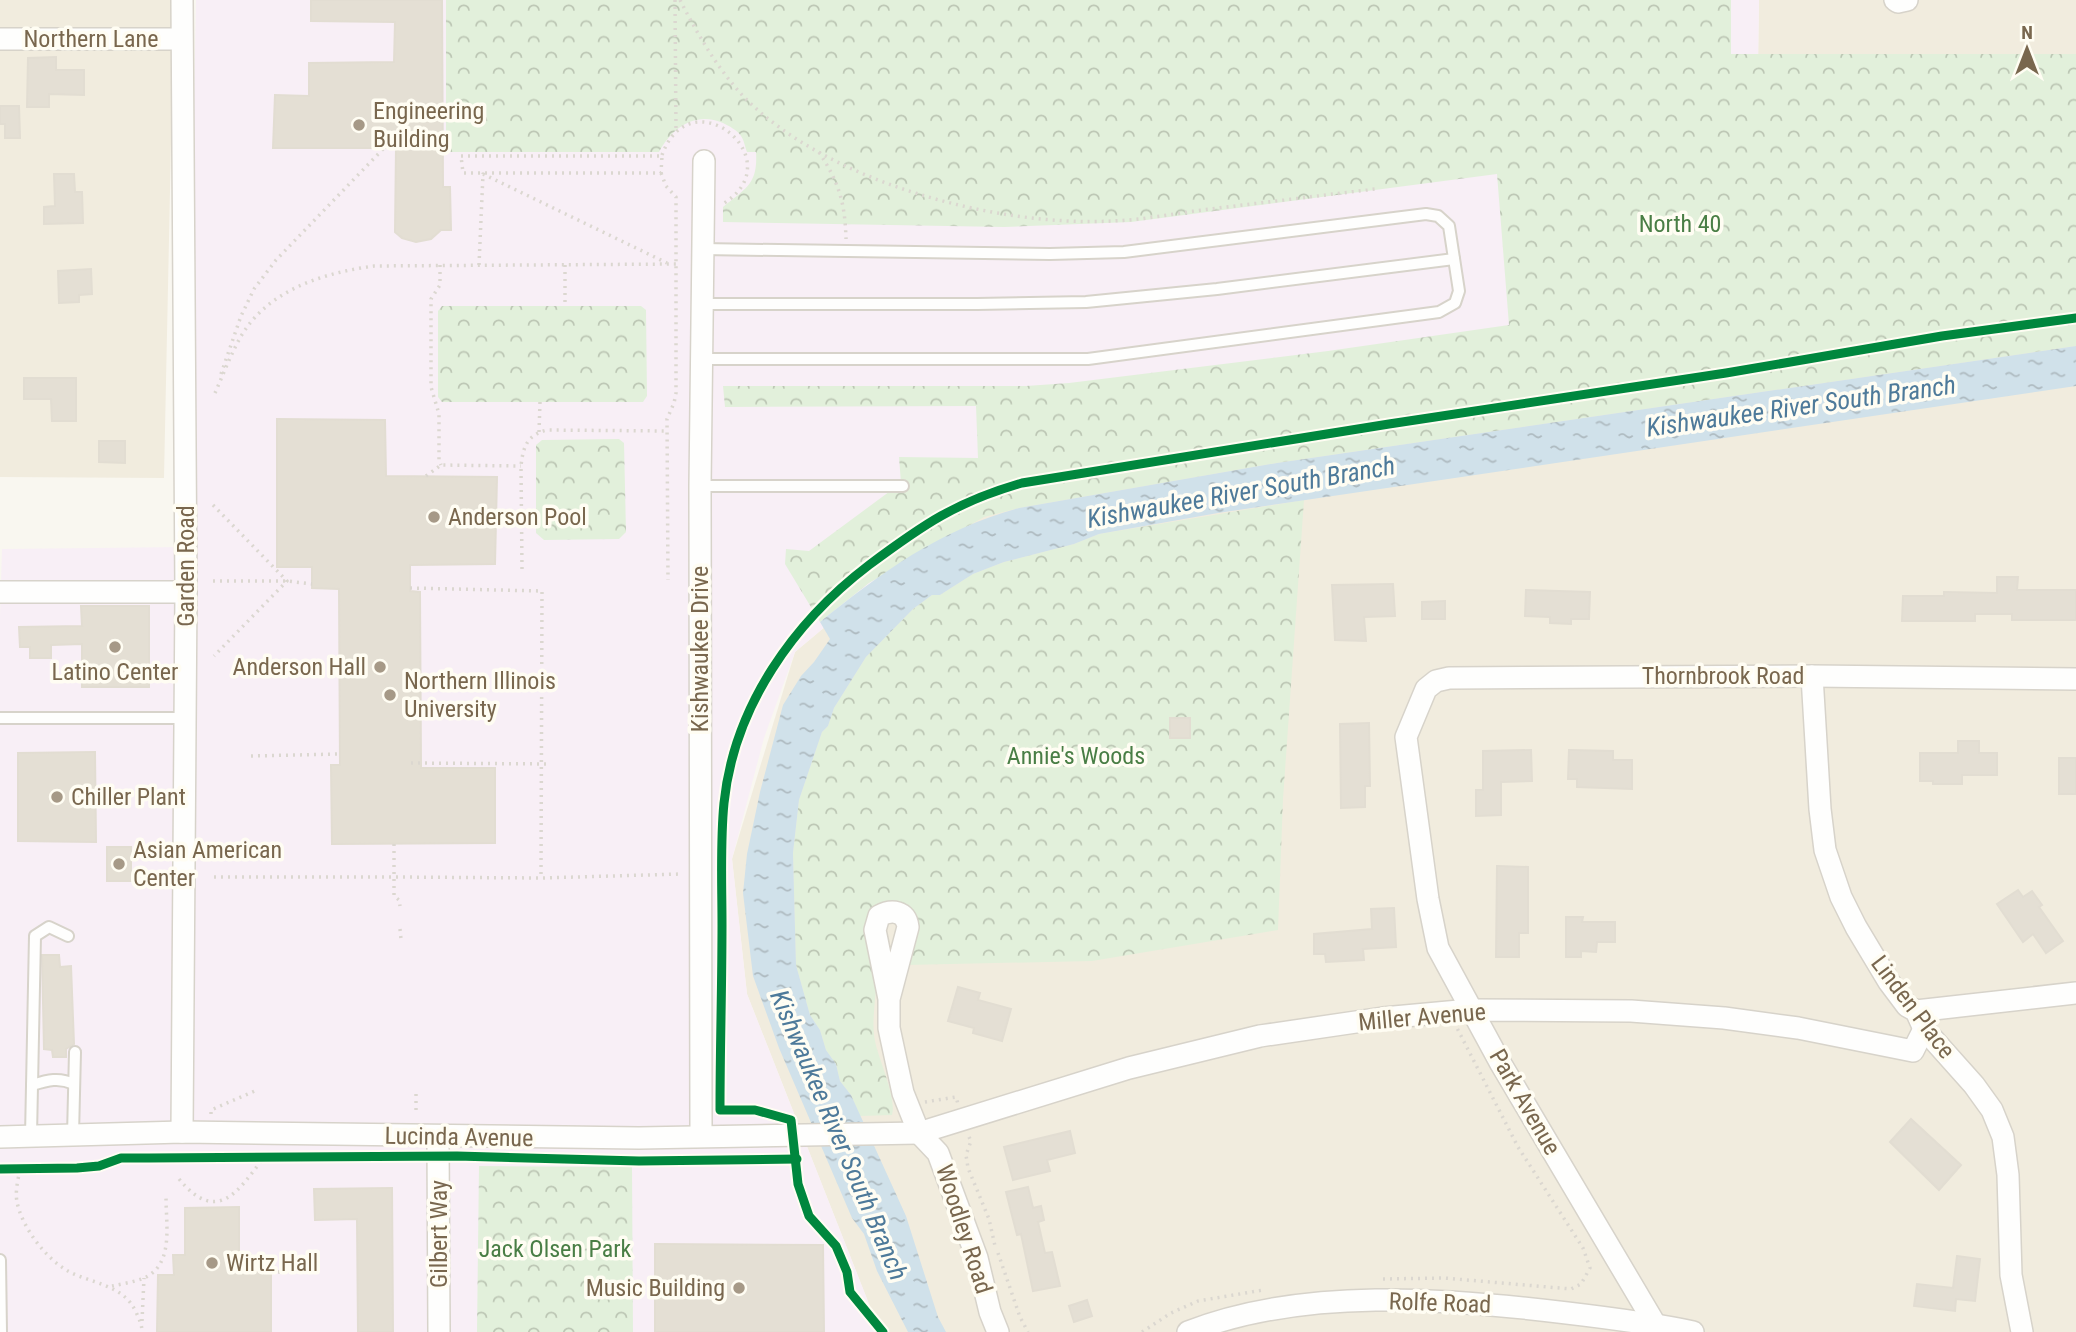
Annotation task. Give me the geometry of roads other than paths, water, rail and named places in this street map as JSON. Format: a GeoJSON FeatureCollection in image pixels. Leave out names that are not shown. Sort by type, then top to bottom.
{"type":"FeatureCollection","features":[{"type":"Feature","properties":{"kind":"street","name":"Garden Road"},"geometry":{"type":"LineString","coordinates":[[182,0],[186,592],[182,1132]]}},
{"type":"Feature","properties":{"kind":"street"},"geometry":{"type":"LineString","coordinates":[[1895,0],[1907,0]]}},
{"type":"Feature","properties":{"kind":"street","name":"Northern Lane"},"geometry":{"type":"LineString","coordinates":[[0,39],[181,39]]}},
{"type":"Feature","properties":{"kind":"street","name":"Kishwaukee Drive"},"geometry":{"type":"LineString","coordinates":[[701,1136],[700,486],[704,161]]}},
{"type":"Feature","properties":{"kind":"street"},"geometry":{"type":"LineString","coordinates":[[0,592],[186,592]]}},
{"type":"Feature","properties":{"kind":"street","name":"Linden Place"},"geometry":{"type":"LineString","coordinates":[[1812,676],[1819,809],[1825,850],[1841,897],[1889,982],[1980,1093],[1992,1110],[2003,1137],[2008,1175],[2011,1275],[2022,1332]]}},
{"type":"Feature","properties":{"kind":"street","name":"Thornbrook Road"},"geometry":{"type":"LineString","coordinates":[[1406,737],[1426,689],[1436,681],[1449,678],[2076,678]]}},
{"type":"Feature","properties":{"kind":"street","name":"Park Avenue"},"geometry":{"type":"LineString","coordinates":[[1406,737],[1428,899],[1438,948],[1470,1010],[1655,1328]]}},
{"type":"Feature","properties":{"kind":"street"},"geometry":{"type":"LineString","coordinates":[[1920,1020],[2076,993]]}},
{"type":"Feature","properties":{"kind":"street","name":"Woodley Road"},"geometry":{"type":"LineString","coordinates":[[889,999],[889,1028],[903,1093],[919,1133],[938,1153],[977,1258],[990,1312],[998,1332]]}},
{"type":"Feature","properties":{"kind":"street","name":"Miller Avenue"},"geometry":{"type":"LineString","coordinates":[[919,1133],[1129,1068],[1248,1038],[1383,1018],[1470,1010],[1631,1011],[1724,1018],[1798,1028],[1913,1051],[1920,1020]]}},
{"type":"Feature","properties":{"kind":"street","name":"Lucinda Avenue"},"geometry":{"type":"LineString","coordinates":[[0,1137],[182,1132],[639,1138],[919,1133]]}},
{"type":"Feature","properties":{"kind":"street","name":"Gilbert Way"},"geometry":{"type":"LineString","coordinates":[[438,1137],[439,1332]]}},
{"type":"Feature","properties":{"kind":"street","name":"Rolfe Road"},"geometry":{"type":"LineString","coordinates":[[1188,1332],[1264,1311],[1373,1301],[1471,1303],[1693,1332]]}},
{"type":"Feature","properties":{"kind":"lane"},"geometry":{"type":"LineString","coordinates":[[701,359],[1088,359],[1438,312],[1455,303],[1458,291],[1449,226],[1438,216],[1426,214],[1125,252],[1051,254],[702,249]]}},
{"type":"Feature","properties":{"kind":"lane"},"geometry":{"type":"LineString","coordinates":[[701,304],[1086,302],[1217,289],[1454,258]]}},
{"type":"Feature","properties":{"kind":"lane"},"geometry":{"type":"LineString","coordinates":[[700,486],[903,486]]}},
{"type":"Feature","properties":{"kind":"lane"},"geometry":{"type":"LineString","coordinates":[[0,718],[185,718]]}},
{"type":"Feature","properties":{"kind":"lane"},"geometry":{"type":"LineString","coordinates":[[31,1136],[35,936],[49,927],[68,936]]}},
{"type":"Feature","properties":{"kind":"lane"},"geometry":{"type":"LineString","coordinates":[[73,1135],[75,1052]]}},
{"type":"Feature","properties":{"kind":"lane"},"geometry":{"type":"LineString","coordinates":[[32,1085],[48,1079],[63,1079],[74,1084]]}},
{"type":"Feature","properties":{"kind":"lane"},"geometry":{"type":"LineString","coordinates":[[0,1137],[0,1144]]}},
{"type":"Feature","properties":{"kind":"lane"},"geometry":{"type":"LineString","coordinates":[[0,1260],[1,1332]]}},
{"type":"Feature","properties":{"kind":"water","name":"Kishwaukee River South Branch"},"geometry":{"type":"Polygon","coordinates":[[[2076,346],[2076,386],[1218,513],[1099,534],[973,574],[940,595],[932,595],[913,609],[866,657],[834,708],[828,726],[822,732],[799,800],[793,853],[796,965],[810,1015],[820,1030],[826,1050],[836,1064],[840,1081],[851,1095],[906,1216],[938,1317],[946,1332],[908,1332],[877,1271],[864,1234],[852,1218],[779,1048],[753,976],[743,893],[747,854],[783,705],[801,676],[830,639],[820,622],[890,569],[938,540],[1019,508],[1277,463],[2076,346]]]}},
{"type":"Feature","properties":{"kind":"place","name":"Engineering Building"},"geometry":{"type":"Point","coordinates":[359,125]}},
{"type":"Feature","properties":{"kind":"place","name":"Anderson Pool"},"geometry":{"type":"Point","coordinates":[434,517]}},
{"type":"Feature","properties":{"kind":"place","name":"Latino Center"},"geometry":{"type":"Point","coordinates":[115,647]}},
{"type":"Feature","properties":{"kind":"place","name":"Anderson Hall"},"geometry":{"type":"Point","coordinates":[380,667]}},
{"type":"Feature","properties":{"kind":"place","name":"Northern Illinois University"},"geometry":{"type":"Point","coordinates":[390,695]}},
{"type":"Feature","properties":{"kind":"place","name":"Chiller Plant"},"geometry":{"type":"Point","coordinates":[57,797]}},
{"type":"Feature","properties":{"kind":"place","name":"Asian American Center"},"geometry":{"type":"Point","coordinates":[119,864]}},
{"type":"Feature","properties":{"kind":"place","name":"Wirtz Hall"},"geometry":{"type":"Point","coordinates":[212,1263]}},
{"type":"Feature","properties":{"kind":"place","name":"Music Building"},"geometry":{"type":"Point","coordinates":[739,1288]}},
{"type":"Feature","properties":{"kind":"park label","name":"North 40"},"geometry":{"type":"Point","coordinates":[1680,224]}},
{"type":"Feature","properties":{"kind":"park label","name":"Annie's Woods"},"geometry":{"type":"Point","coordinates":[1076,756]}},
{"type":"Feature","properties":{"kind":"park label","name":"Jack Olsen Park"},"geometry":{"type":"Point","coordinates":[555,1249]}}]}
